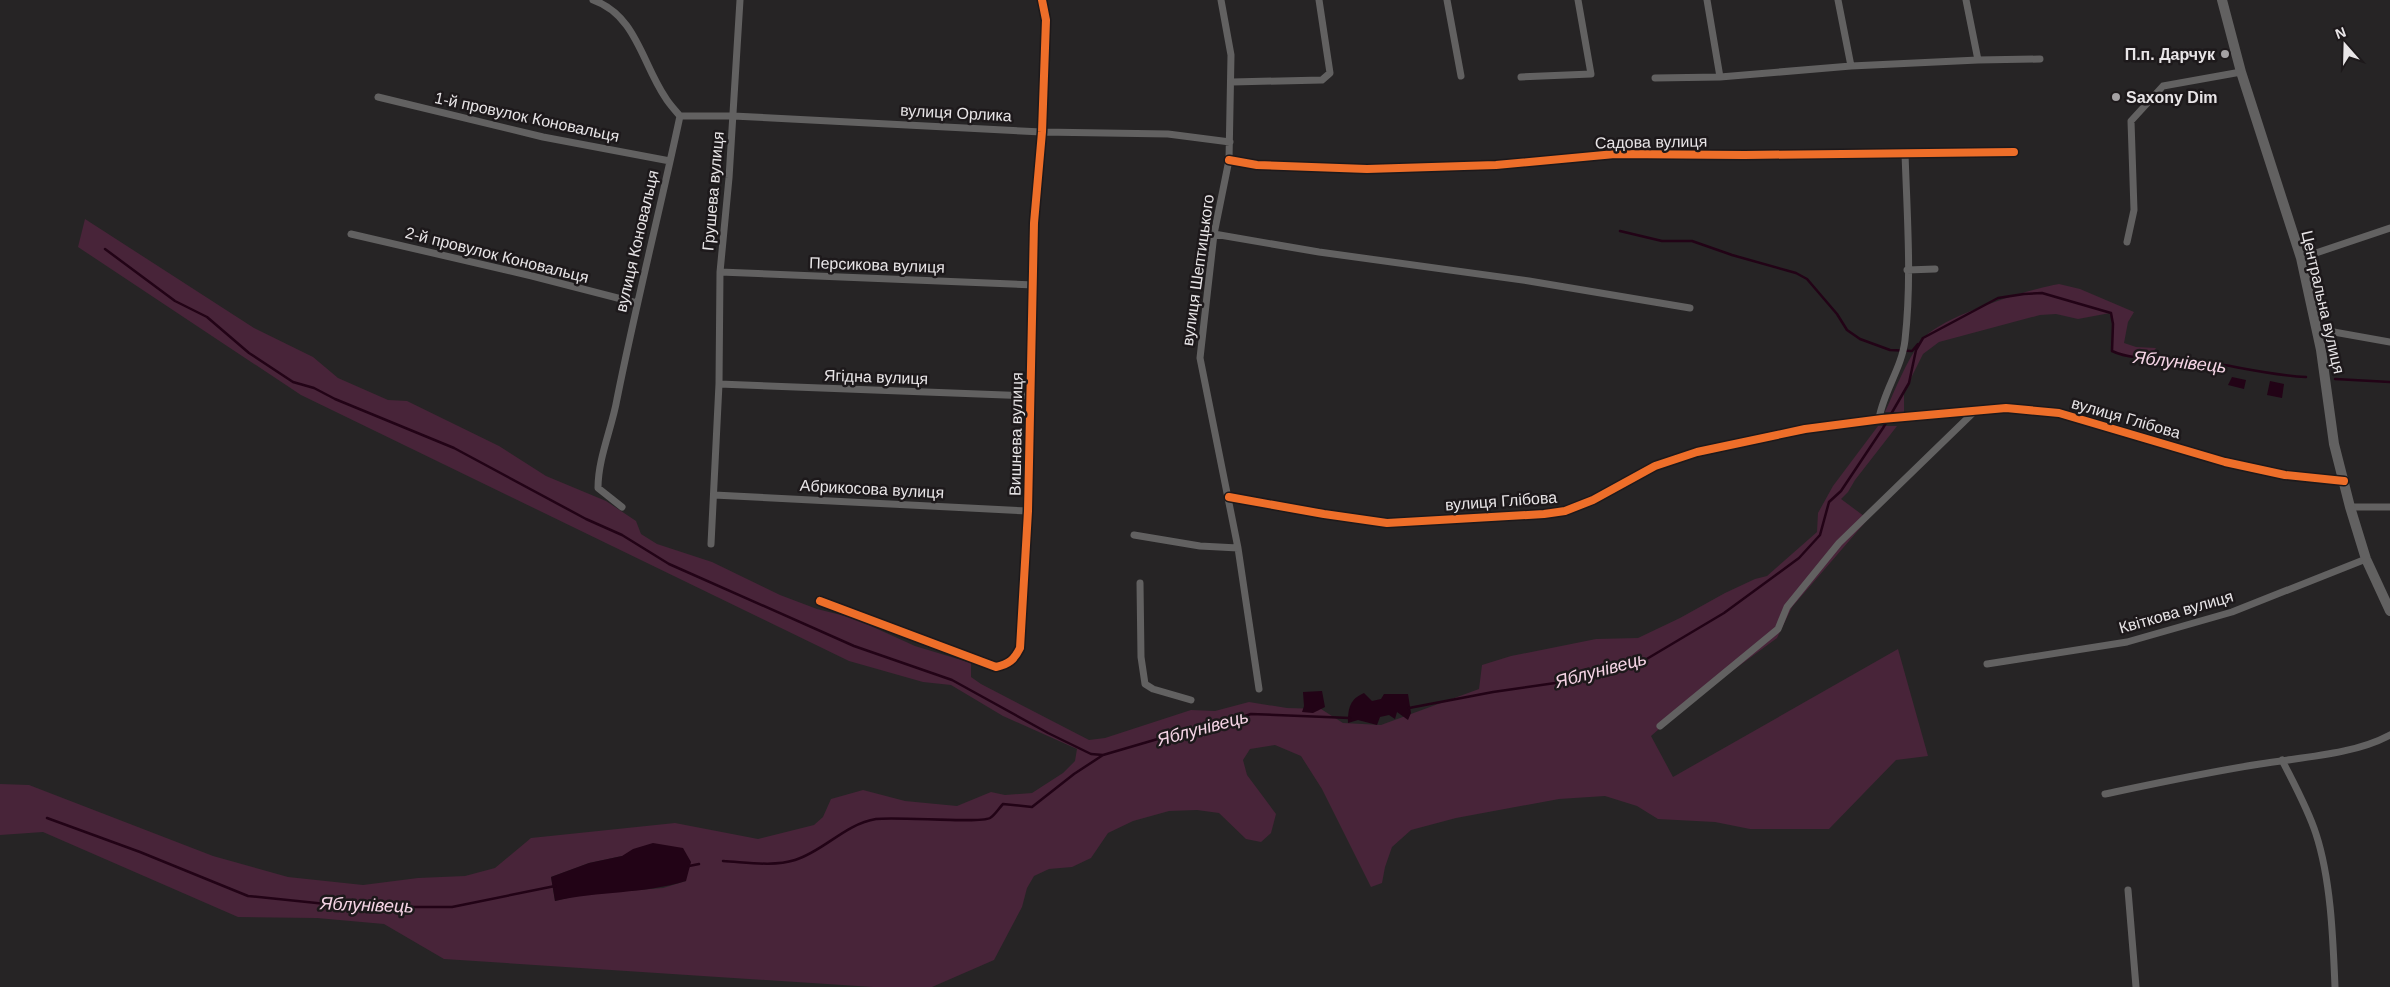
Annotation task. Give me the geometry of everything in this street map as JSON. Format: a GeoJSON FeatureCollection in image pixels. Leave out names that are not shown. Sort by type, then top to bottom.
{"type":"FeatureCollection","features":[{"type":"Feature","properties":{"kind":"main road","name":"Центральна вулиця"},"geometry":{"type":"LineString","coordinates":[[2222,0],[2240,72],[2301,258],[2317,329],[2334,444],[2350,507],[2366,559],[2390,611]]}},
{"type":"Feature","properties":{"kind":"street"},"geometry":{"type":"LineString","coordinates":[[593,0],[612,9],[629,28],[664,96],[680,116]]}},
{"type":"Feature","properties":{"kind":"street","name":"Грушева вулиця"},"geometry":{"type":"LineString","coordinates":[[711,544],[719,384],[720,272],[733,116],[740,0]]}},
{"type":"Feature","properties":{"kind":"street","name":"Вишнева вулиця"},"geometry":{"type":"LineString","coordinates":[[820,601],[996,667],[1007,665],[1015,659],[1020,648],[1028,511],[1034,222],[1042,132],[1046,20],[1042,0]]}},
{"type":"Feature","properties":{"kind":"street","name":"вулиця Шептицького"},"geometry":{"type":"LineString","coordinates":[[1221,0],[1232,55],[1229,160],[1214,234],[1200,358],[1229,497],[1259,689]]}},
{"type":"Feature","properties":{"kind":"street"},"geometry":{"type":"LineString","coordinates":[[1232,82],[1322,80],[1330,73],[1329,56],[1319,0]]}},
{"type":"Feature","properties":{"kind":"street"},"geometry":{"type":"LineString","coordinates":[[1447,0],[1461,76]]}},
{"type":"Feature","properties":{"kind":"street"},"geometry":{"type":"LineString","coordinates":[[1521,77],[1591,74],[1578,0]]}},
{"type":"Feature","properties":{"kind":"street"},"geometry":{"type":"LineString","coordinates":[[1707,0],[1720,77]]}},
{"type":"Feature","properties":{"kind":"street"},"geometry":{"type":"LineString","coordinates":[[1838,0],[1850,66]]}},
{"type":"Feature","properties":{"kind":"street"},"geometry":{"type":"LineString","coordinates":[[1966,0],[1978,60]]}},
{"type":"Feature","properties":{"kind":"street"},"geometry":{"type":"LineString","coordinates":[[1655,78],[1720,77],[1850,66],[2040,59]]}},
{"type":"Feature","properties":{"kind":"street"},"geometry":{"type":"LineString","coordinates":[[2127,242],[2134,210],[2132,121],[2163,86],[2240,72]]}},
{"type":"Feature","properties":{"kind":"street","name":"1-й провулок Коновальця"},"geometry":{"type":"LineString","coordinates":[[378,97],[543,137],[670,161]]}},
{"type":"Feature","properties":{"kind":"street","name":"вулиця Орлика"},"geometry":{"type":"LineString","coordinates":[[680,116],[733,116],[1042,132],[1168,134],[1230,142]]}},
{"type":"Feature","properties":{"kind":"street","name":"вулиця Коновальця"},"geometry":{"type":"LineString","coordinates":[[622,507],[598,488],[598,472],[612,429],[637,303],[680,116]]}},
{"type":"Feature","properties":{"kind":"street","name":"Садова вулиця"},"geometry":{"type":"LineString","coordinates":[[1229,160],[1257,165],[1367,169],[1496,165],[1615,154],[2014,152]]}},
{"type":"Feature","properties":{"kind":"street"},"geometry":{"type":"LineString","coordinates":[[1880,419],[1880,408],[1900,360],[1905,341],[1907,270],[1905,154]]}},
{"type":"Feature","properties":{"kind":"street"},"geometry":{"type":"LineString","coordinates":[[2301,258],[2390,228]]}},
{"type":"Feature","properties":{"kind":"street","name":"2-й провулок Коновальця"},"geometry":{"type":"LineString","coordinates":[[351,234],[532,276],[637,303]]}},
{"type":"Feature","properties":{"kind":"street"},"geometry":{"type":"LineString","coordinates":[[1214,234],[1319,252],[1529,281],[1690,308]]}},
{"type":"Feature","properties":{"kind":"street"},"geometry":{"type":"LineString","coordinates":[[1907,270],[1935,269]]}},
{"type":"Feature","properties":{"kind":"street","name":"Персикова вулиця"},"geometry":{"type":"LineString","coordinates":[[720,272],[1034,285]]}},
{"type":"Feature","properties":{"kind":"street"},"geometry":{"type":"LineString","coordinates":[[2317,329],[2390,342]]}},
{"type":"Feature","properties":{"kind":"street","name":"Ягідна вулиця"},"geometry":{"type":"LineString","coordinates":[[719,384],[1031,396]]}},
{"type":"Feature","properties":{"kind":"street","name":"вулиця Глібова"},"geometry":{"type":"LineString","coordinates":[[1229,497],[1387,523],[1544,514],[1565,511],[1593,500],[1655,466],[1697,452],[1805,429],[1880,419],[1898,419],[2006,408],[2059,413],[2225,462],[2285,475],[2344,480]]}},
{"type":"Feature","properties":{"kind":"street"},"geometry":{"type":"LineString","coordinates":[[1660,726],[1778,630],[1787,607],[1839,543],[1976,410]]}},
{"type":"Feature","properties":{"kind":"street","name":"Абрикосова вулиця"},"geometry":{"type":"LineString","coordinates":[[714,495],[1028,511]]}},
{"type":"Feature","properties":{"kind":"street"},"geometry":{"type":"LineString","coordinates":[[2350,507],[2390,507]]}},
{"type":"Feature","properties":{"kind":"street"},"geometry":{"type":"LineString","coordinates":[[1134,536],[1200,546],[1238,548]]}},
{"type":"Feature","properties":{"kind":"street","name":"Квіткова вулиця"},"geometry":{"type":"LineString","coordinates":[[1987,664],[2127,642],[2232,612],[2366,559]]}},
{"type":"Feature","properties":{"kind":"street"},"geometry":{"type":"LineString","coordinates":[[1140,583],[1141,657],[1145,684],[1153,690],[1190,700]]}},
{"type":"Feature","properties":{"kind":"street"},"geometry":{"type":"LineString","coordinates":[[2105,794],[2202,773],[2374,744],[2390,735]]}},
{"type":"Feature","properties":{"kind":"street"},"geometry":{"type":"LineString","coordinates":[[2282,760],[2316,834],[2325,873],[2335,987]]}},
{"type":"Feature","properties":{"kind":"street"},"geometry":{"type":"LineString","coordinates":[[2128,890],[2136,987]]}},
{"type":"Feature","properties":{"kind":"shaded area"},"geometry":{"type":"Polygon","coordinates":[[[85,219],[254,328],[313,357],[338,378],[388,400],[407,401],[499,446],[546,476],[606,501],[636,521],[641,534],[657,544],[712,562],[780,595],[817,609],[853,618],[915,646],[971,663],[971,677],[981,684],[1089,740],[1105,738],[1191,710],[1215,711],[1249,702],[1287,708],[1321,709],[1343,723],[1381,725],[1479,689],[1482,665],[1511,656],[1596,639],[1638,638],[1680,618],[1725,593],[1755,579],[1767,576],[1817,532],[1818,513],[1833,486],[1878,426],[1897,426],[1841,499],[1868,519],[1792,607],[1777,638],[1690,702],[1651,736],[1673,777],[1898,649],[1928,756],[1896,760],[1829,829],[1750,829],[1715,822],[1658,819],[1637,806],[1605,796],[1559,799],[1456,818],[1411,830],[1392,847],[1382,883],[1371,887],[1322,789],[1301,756],[1275,745],[1250,749],[1243,760],[1247,775],[1276,814],[1271,833],[1261,842],[1246,839],[1219,813],[1197,810],[1169,811],[1133,821],[1108,833],[1091,858],[1072,867],[1049,869],[1034,876],[1027,888],[1022,907],[994,960],[932,987],[873,987],[444,959],[384,924],[317,918],[238,917],[43,832],[0,835],[0,784],[29,785],[213,856],[288,877],[363,885],[418,878],[465,876],[495,868],[531,838],[675,823],[758,839],[814,825],[823,817],[831,799],[863,790],[905,801],[957,806],[991,792],[1005,795],[1032,793],[1063,773],[1075,761],[1077,749],[1003,716],[951,685],[923,682],[849,661],[301,395],[78,247],[85,219]],[[622,856],[589,863],[551,877],[555,901],[585,894],[663,888],[686,881],[622,856]]]}},
{"type":"Feature","properties":{"kind":"shaded area"},"geometry":{"type":"Polygon","coordinates":[[[2059,284],[2080,289],[2134,312],[2128,322],[2124,343],[2136,347],[2156,348],[2151,356],[2122,356],[2112,351],[2113,324],[2110,313],[2078,319],[2056,314],[2040,315],[1939,342],[1923,354],[1904,392],[1904,412],[1885,412],[1911,357],[1922,340],[1932,331],[1946,322],[1986,305],[2059,284]]]}},
{"type":"Feature","properties":{"kind":"shaded area"},"geometry":{"type":"Polygon","coordinates":[[[2232,377],[2246,380],[2244,389],[2228,385],[2232,377]]]}},
{"type":"Feature","properties":{"kind":"shaded area"},"geometry":{"type":"Polygon","coordinates":[[[2270,381],[2284,384],[2282,398],[2267,395],[2270,381]]]}},
{"type":"Feature","properties":{"kind":"shaded area"},"geometry":{"type":"Polygon","coordinates":[[[1322,691],[1325,707],[1313,713],[1302,712],[1304,706],[1303,692],[1322,691]]]}},
{"type":"Feature","properties":{"kind":"shaded area"},"geometry":{"type":"Polygon","coordinates":[[[1364,693],[1372,701],[1381,699],[1384,694],[1408,694],[1411,713],[1408,720],[1397,712],[1395,719],[1389,715],[1380,717],[1377,725],[1358,720],[1348,723],[1353,701],[1364,693]]]}},
{"type":"Feature","properties":{"kind":"shaded area"},"geometry":{"type":"Polygon","coordinates":[[[653,843],[683,848],[691,862],[686,881],[654,888],[588,895],[555,901],[551,877],[589,863],[622,856],[633,849],[653,843]]]}},
{"type":"Feature","properties":{"kind":"waterway"},"geometry":{"type":"LineString","coordinates":[[1620,231],[1662,241],[1692,241],[1732,255],[1796,273],[1807,279],[1837,314],[1847,330],[1860,339],[1890,350],[1912,351],[1918,344]]}},
{"type":"Feature","properties":{"kind":"waterway"},"geometry":{"type":"LineString","coordinates":[[105,249],[175,301],[207,317],[249,353],[293,382],[314,388],[335,399],[454,448],[586,519],[622,535],[669,564],[854,646],[952,680],[1048,733],[1091,754],[1103,755]]}},
{"type":"Feature","properties":{"kind":"waterway","name":"Яблунівець"},"geometry":{"type":"LineString","coordinates":[[1409,708],[1493,692],[1576,680],[1645,660],[1724,613],[1799,558],[1820,535],[1829,502],[1841,491],[1883,428],[1909,383],[1916,350],[1923,338],[1998,298],[2042,293],[2111,313],[2113,324],[2112,351],[2120,354],[2138,357],[2175,358],[2306,377]]}},
{"type":"Feature","properties":{"kind":"waterway","name":"Яблунівець"},"geometry":{"type":"LineString","coordinates":[[2335,379],[2390,382]]}},
{"type":"Feature","properties":{"kind":"waterway","name":"Яблунівець"},"geometry":{"type":"LineString","coordinates":[[723,861],[768,864],[795,860],[806,856],[854,826],[876,819],[983,820],[992,817],[1003,804],[1032,807],[1074,774],[1103,755],[1251,714],[1350,718]]}},
{"type":"Feature","properties":{"kind":"waterway","name":"Яблунівець"},"geometry":{"type":"LineString","coordinates":[[47,818],[140,852],[248,896],[355,907],[452,907],[555,886]]}},
{"type":"Feature","properties":{"kind":"waterway","name":"Яблунівець"},"geometry":{"type":"LineString","coordinates":[[689,866],[699,864]]}},
{"type":"Feature","properties":{"kind":"cycle path"},"geometry":{"type":"LineString","coordinates":[[820,601],[996,667],[1011,661],[1020,648],[1028,511],[1034,223],[1042,132],[1046,20],[1042,0]]}},
{"type":"Feature","properties":{"kind":"cycle path"},"geometry":{"type":"LineString","coordinates":[[1229,160],[1257,165],[1367,169],[1496,165],[1615,154],[1745,155],[2014,152]]}},
{"type":"Feature","properties":{"kind":"cycle path"},"geometry":{"type":"LineString","coordinates":[[1229,497],[1387,523],[1544,514],[1565,511],[1593,500],[1655,466],[1697,452],[1805,429],[1882,419],[2006,408],[2059,413],[2225,462],[2285,475],[2344,481]]}},
{"type":"Feature","properties":{"kind":"place","name":"П.п. Дарчук"},"geometry":{"type":"Point","coordinates":[2225,54]}},
{"type":"Feature","properties":{"kind":"place","name":"Saxony Dim"},"geometry":{"type":"Point","coordinates":[2116,97]}}]}
